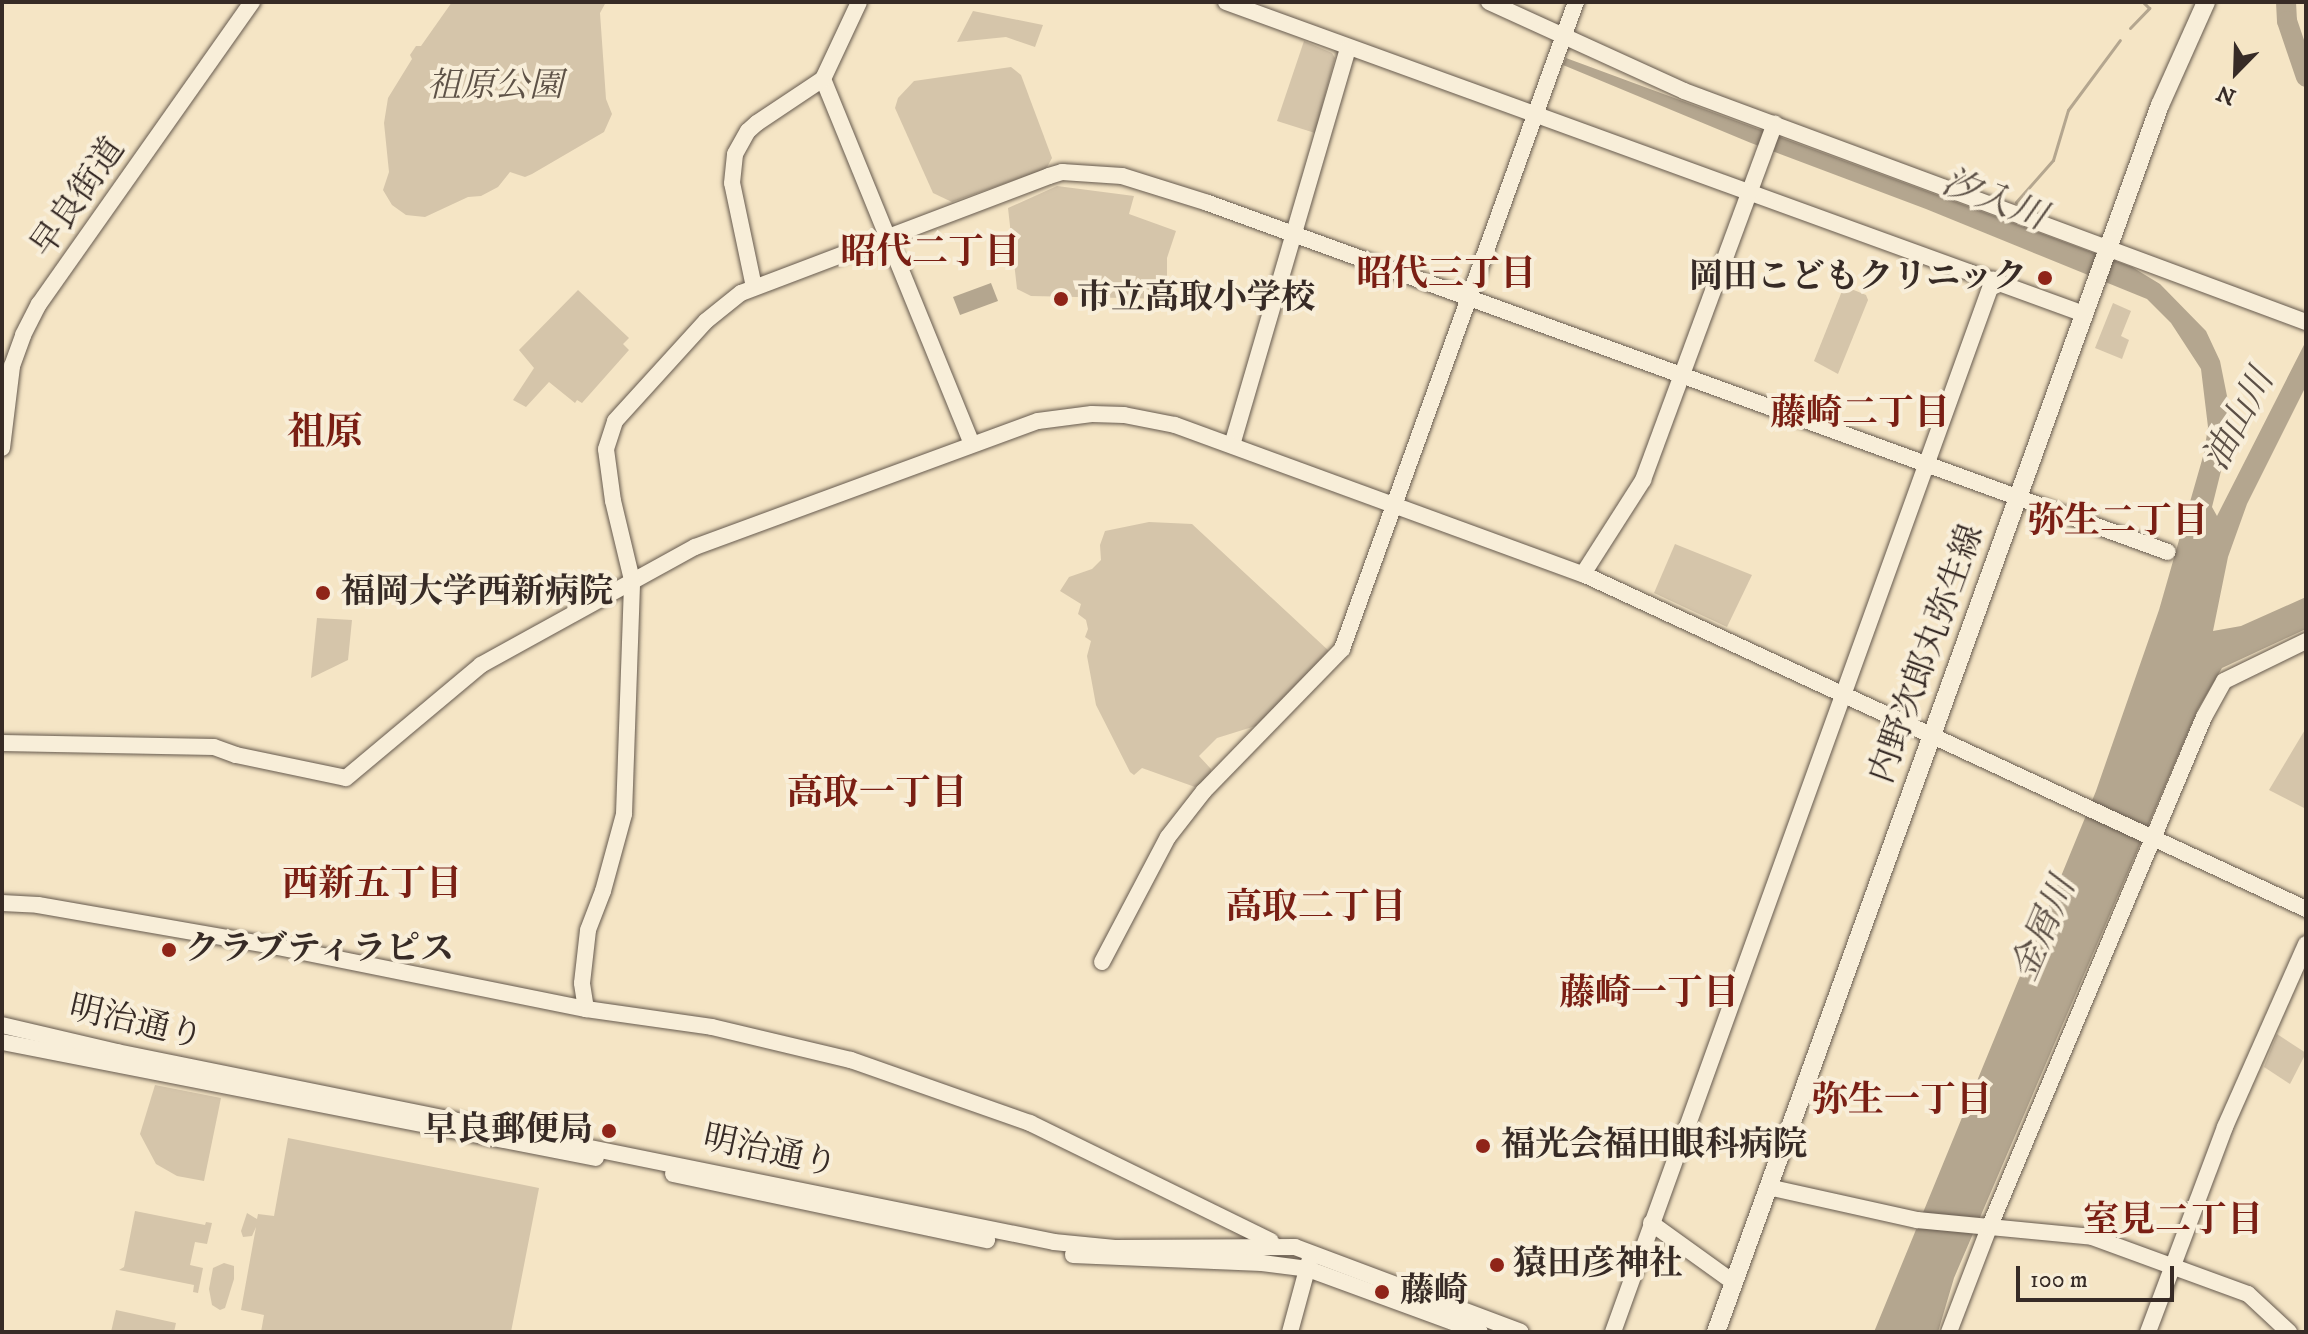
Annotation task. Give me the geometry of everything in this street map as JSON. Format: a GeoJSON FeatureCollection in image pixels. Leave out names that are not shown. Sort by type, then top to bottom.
{"type":"FeatureCollection","features":[{"type":"Feature","properties":{"kind":"main road","name":"内野次郎丸弥生線"},"geometry":{"type":"LineString","coordinates":[[1716,1332],[2175,64],[2206,2]]}},
{"type":"Feature","properties":{"kind":"street","name":"早良街道"},"geometry":{"type":"LineString","coordinates":[[2,448],[12,366],[39,304],[252,2]]}},
{"type":"Feature","properties":{"kind":"street"},"geometry":{"type":"LineString","coordinates":[[754,287],[732,183],[735,154],[748,131],[757,123],[823,79],[859,2]]}},
{"type":"Feature","properties":{"kind":"street"},"geometry":{"type":"LineString","coordinates":[[1226,2],[1348,49],[2084,314]]}},
{"type":"Feature","properties":{"kind":"street"},"geometry":{"type":"LineString","coordinates":[[1489,2],[1772,131],[2108,246],[2306,322]]}},
{"type":"Feature","properties":{"kind":"street"},"geometry":{"type":"LineString","coordinates":[[1102,962],[1168,837],[1204,791],[1342,649],[1576,2]]}},
{"type":"Feature","properties":{"kind":"street"},"geometry":{"type":"LineString","coordinates":[[1232,445],[1348,49]]}},
{"type":"Feature","properties":{"kind":"street"},"geometry":{"type":"LineString","coordinates":[[823,79],[972,444]]}},
{"type":"Feature","properties":{"kind":"street"},"geometry":{"type":"LineString","coordinates":[[1583,574],[1643,480],[1772,131]]}},
{"type":"Feature","properties":{"kind":"street"},"geometry":{"type":"LineString","coordinates":[[586,1009],[582,983],[588,930],[603,891],[624,814],[632,580],[613,501],[606,449],[615,421],[716,312],[754,287],[1062,172],[1122,176],[2168,552]]}},
{"type":"Feature","properties":{"kind":"street"},"geometry":{"type":"LineString","coordinates":[[1613,1332],[1993,280]]}},
{"type":"Feature","properties":{"kind":"street"},"geometry":{"type":"LineString","coordinates":[[2,743],[214,747],[236,755],[346,778],[481,665],[695,547],[1038,421],[1092,414],[1145,416],[1583,574],[2306,909]]}},
{"type":"Feature","properties":{"kind":"street"},"geometry":{"type":"LineString","coordinates":[[1949,1332],[1989,1228],[2186,756],[2224,681],[2306,641]]}},
{"type":"Feature","properties":{"kind":"street"},"geometry":{"type":"LineString","coordinates":[[2,903],[26,903],[278,947],[586,1009],[712,1027],[851,1060],[1030,1123],[1309,1261],[1290,1332]]}},
{"type":"Feature","properties":{"kind":"street"},"geometry":{"type":"LineString","coordinates":[[2148,1332],[2225,1127],[2306,944]]}},
{"type":"Feature","properties":{"kind":"street","name":"明治通り"},"geometry":{"type":"LineString","coordinates":[[2,1025],[117,1052],[1054,1242],[1115,1248],[1277,1244]]}},
{"type":"Feature","properties":{"kind":"street","name":"明治通り"},"geometry":{"type":"LineString","coordinates":[[2,1042],[583,1156],[1053,1253],[1123,1259],[1262,1263],[1309,1261],[1521,1332]]}},
{"type":"Feature","properties":{"kind":"street"},"geometry":{"type":"LineString","coordinates":[[1768,1187],[1917,1220],[2092,1237],[2248,1294],[2289,1332]]}},
{"type":"Feature","properties":{"kind":"street"},"geometry":{"type":"LineString","coordinates":[[1651,1223],[1733,1282]]}},
{"type":"Feature","properties":{"kind":"street","name":"明治通り"},"geometry":{"type":"LineString","coordinates":[[1309,1261],[1480,1332]]}},
{"type":"Feature","properties":{"kind":"green space","name":"祖原公園"},"geometry":{"type":"Polygon","coordinates":[[[452,2],[606,2],[600,13],[606,99],[612,114],[604,132],[532,174],[525,177],[510,172],[498,187],[481,196],[468,197],[425,217],[406,215],[392,205],[383,190],[389,172],[384,123],[388,98],[412,59],[410,55],[416,46],[421,46],[452,2]]]}},
{"type":"Feature","properties":{"kind":"green space"},"geometry":{"type":"Polygon","coordinates":[[[973,11],[1043,25],[1035,47],[1006,37],[957,42],[973,11]]]}},
{"type":"Feature","properties":{"kind":"green space"},"geometry":{"type":"Polygon","coordinates":[[[1304,41],[1332,53],[1335,58],[1315,133],[1277,121],[1304,41]]]}},
{"type":"Feature","properties":{"kind":"green space"},"geometry":{"type":"Polygon","coordinates":[[[1011,67],[1021,75],[1052,158],[1046,169],[952,202],[933,193],[895,108],[898,98],[914,81],[1011,67]]]}},
{"type":"Feature","properties":{"kind":"green space"},"geometry":{"type":"Polygon","coordinates":[[[1057,186],[1134,196],[1129,214],[1176,231],[1167,258],[1167,299],[1031,296],[1017,289],[1008,208],[1057,186]]]}},
{"type":"Feature","properties":{"kind":"green space"},"geometry":{"type":"Polygon","coordinates":[[[1844,286],[1866,295],[1868,300],[1838,374],[1814,361],[1844,286]]]}},
{"type":"Feature","properties":{"kind":"green space"},"geometry":{"type":"Polygon","coordinates":[[[578,290],[629,338],[623,344],[629,350],[582,403],[577,400],[575,403],[549,382],[526,407],[513,400],[534,368],[519,350],[578,290]]]}},
{"type":"Feature","properties":{"kind":"green space"},"geometry":{"type":"Polygon","coordinates":[[[2113,303],[2131,311],[2121,336],[2129,340],[2122,359],[2095,348],[2113,303]]]}},
{"type":"Feature","properties":{"kind":"green space"},"geometry":{"type":"Polygon","coordinates":[[[1149,522],[1192,524],[1329,651],[1289,697],[1283,697],[1285,700],[1262,724],[1217,738],[1199,756],[1211,769],[1212,777],[1195,787],[1142,768],[1134,775],[1130,772],[1096,705],[1087,656],[1091,641],[1085,637],[1088,629],[1086,620],[1078,614],[1081,604],[1060,591],[1069,577],[1092,569],[1101,560],[1100,545],[1105,531],[1149,522]]]}},
{"type":"Feature","properties":{"kind":"green space"},"geometry":{"type":"Polygon","coordinates":[[[1675,544],[1752,575],[1727,627],[1654,593],[1675,544]]]}},
{"type":"Feature","properties":{"kind":"green space"},"geometry":{"type":"Polygon","coordinates":[[[317,618],[352,620],[348,660],[311,678],[317,618]]]}},
{"type":"Feature","properties":{"kind":"green space"},"geometry":{"type":"Polygon","coordinates":[[[2306,728],[2306,809],[2269,790],[2306,728]]]}},
{"type":"Feature","properties":{"kind":"green space"},"geometry":{"type":"Polygon","coordinates":[[[2277,1034],[2306,1053],[2290,1084],[2264,1067],[2277,1034]]]}},
{"type":"Feature","properties":{"kind":"green space"},"geometry":{"type":"Polygon","coordinates":[[[155,1085],[221,1098],[204,1181],[177,1176],[156,1164],[140,1134],[155,1085]]]}},
{"type":"Feature","properties":{"kind":"green space"},"geometry":{"type":"Polygon","coordinates":[[[288,1138],[539,1188],[511,1332],[261,1332],[264,1315],[241,1310],[256,1227],[252,1236],[243,1237],[241,1231],[247,1213],[257,1219],[258,1214],[274,1216],[288,1138]]]}},
{"type":"Feature","properties":{"kind":"green space"},"geometry":{"type":"Polygon","coordinates":[[[135,1211],[205,1225],[206,1222],[212,1223],[207,1244],[195,1242],[190,1265],[203,1268],[198,1293],[193,1292],[194,1285],[119,1270],[124,1267],[135,1211]]]}},
{"type":"Feature","properties":{"kind":"green space"},"geometry":{"type":"Polygon","coordinates":[[[224,1263],[234,1266],[234,1279],[225,1308],[220,1310],[212,1305],[209,1289],[213,1268],[224,1263]]]}},
{"type":"Feature","properties":{"kind":"green space"},"geometry":{"type":"Polygon","coordinates":[[[116,1310],[176,1323],[174,1332],[111,1332],[116,1310]]]}},
{"type":"Feature","properties":{"kind":"water","name":"金屑川"},"geometry":{"type":"Polygon","coordinates":[[[1566,58],[2132,267],[2160,284],[2206,331],[2220,361],[2230,411],[2227,447],[2212,507],[2217,516],[2306,341],[2306,386],[2247,504],[2228,557],[2213,631],[2241,626],[2306,597],[2306,629],[2222,668],[2198,709],[1954,1278],[1938,1332],[1874,1332],[2096,791],[2159,610],[2204,453],[2208,427],[2201,369],[2171,323],[2147,299],[1926,209],[1751,143],[1563,65],[1566,58]]]}},
{"type":"Feature","properties":{"kind":"water"},"geometry":{"type":"Polygon","coordinates":[[[991,283],[998,301],[960,315],[953,297],[991,283]]]}},
{"type":"Feature","properties":{"kind":"waterway"},"geometry":{"type":"LineString","coordinates":[[2130,28],[2149,8],[2143,2]]}},
{"type":"Feature","properties":{"kind":"waterway","name":"油山川"},"geometry":{"type":"LineString","coordinates":[[2286,2],[2287,21],[2306,77]]}},
{"type":"Feature","properties":{"kind":"waterway","name":"汐入川"},"geometry":{"type":"LineString","coordinates":[[2016,202],[2053,160],[2068,110],[2120,40]]}},
{"type":"Feature","properties":{"kind":"place","name":"岡田こどもクリニック"},"geometry":{"type":"Point","coordinates":[2045,278]}},
{"type":"Feature","properties":{"kind":"place","name":"市立高取小学校"},"geometry":{"type":"Point","coordinates":[1061,299]}},
{"type":"Feature","properties":{"kind":"place","name":"福岡大学西新病院"},"geometry":{"type":"Point","coordinates":[323,593]}},
{"type":"Feature","properties":{"kind":"place","name":"クラブティラピス"},"geometry":{"type":"Point","coordinates":[169,950]}},
{"type":"Feature","properties":{"kind":"place","name":"早良郵便局"},"geometry":{"type":"Point","coordinates":[609,1131]}},
{"type":"Feature","properties":{"kind":"place","name":"福光会福田眼科病院"},"geometry":{"type":"Point","coordinates":[1483,1146]}},
{"type":"Feature","properties":{"kind":"place","name":"猿田彦神社"},"geometry":{"type":"Point","coordinates":[1497,1265]}},
{"type":"Feature","properties":{"kind":"place","name":"藤崎"},"geometry":{"type":"Point","coordinates":[1382,1292]}},
{"type":"Feature","properties":{"kind":"district","name":"昭代二丁目"},"geometry":{"type":"Point","coordinates":[930,253]}},
{"type":"Feature","properties":{"kind":"district","name":"昭代三丁目"},"geometry":{"type":"Point","coordinates":[1446,275]}},
{"type":"Feature","properties":{"kind":"district","name":"藤崎二丁目"},"geometry":{"type":"Point","coordinates":[1860,414]}},
{"type":"Feature","properties":{"kind":"district","name":"祖原"},"geometry":{"type":"Point","coordinates":[325,434]}},
{"type":"Feature","properties":{"kind":"district","name":"弥生二丁目"},"geometry":{"type":"Point","coordinates":[2118,522]}},
{"type":"Feature","properties":{"kind":"district","name":"高取一丁目"},"geometry":{"type":"Point","coordinates":[877,794]}},
{"type":"Feature","properties":{"kind":"district","name":"西新五丁目"},"geometry":{"type":"Point","coordinates":[372,885]}},
{"type":"Feature","properties":{"kind":"district","name":"高取二丁目"},"geometry":{"type":"Point","coordinates":[1316,908]}},
{"type":"Feature","properties":{"kind":"district","name":"藤崎一丁目"},"geometry":{"type":"Point","coordinates":[1649,994]}},
{"type":"Feature","properties":{"kind":"district","name":"弥生一丁目"},"geometry":{"type":"Point","coordinates":[1902,1101]}},
{"type":"Feature","properties":{"kind":"district","name":"室見二丁目"},"geometry":{"type":"Point","coordinates":[2173,1221]}}]}
